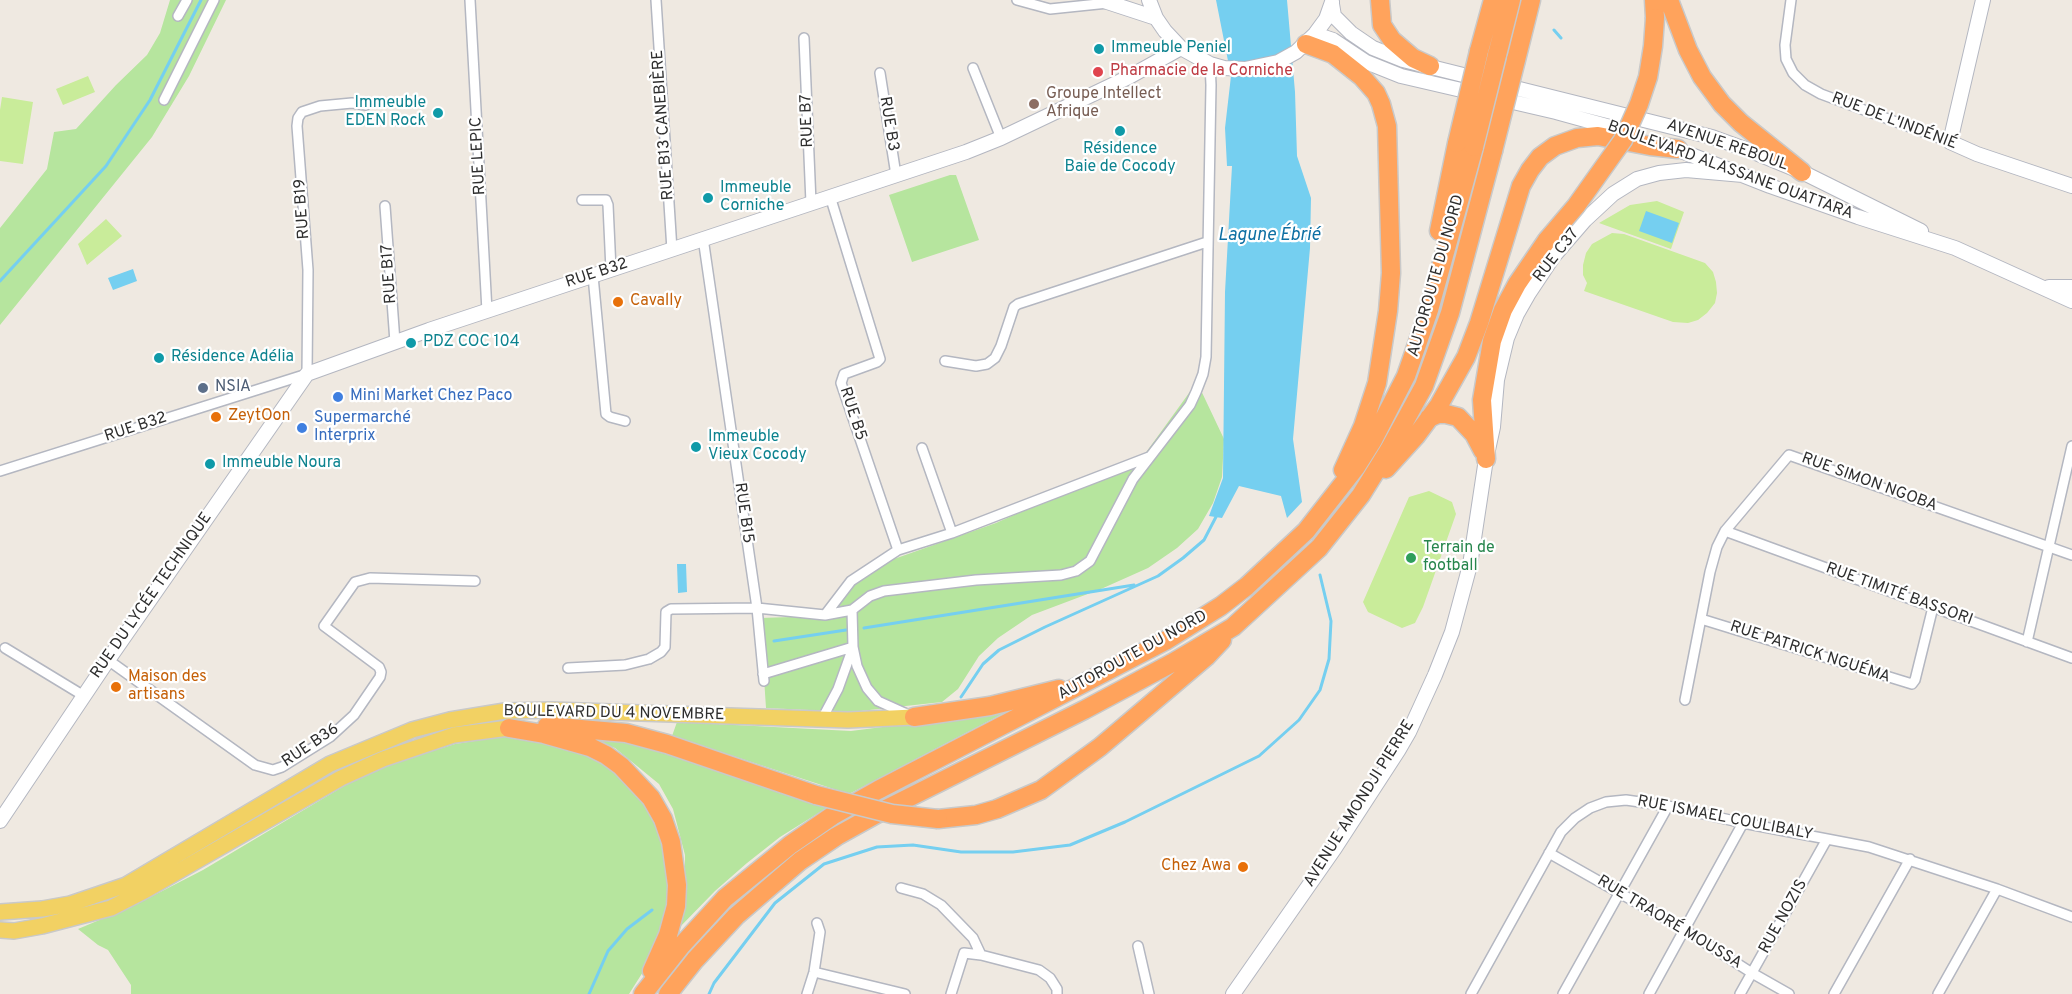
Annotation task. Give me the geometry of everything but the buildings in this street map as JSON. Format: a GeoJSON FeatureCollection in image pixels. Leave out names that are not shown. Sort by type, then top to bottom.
{"type":"FeatureCollection","features":[{"type":"Feature","properties":{"kind":"highway"},"geometry":{"type":"LineString","coordinates":[[1380,0],[1382,25],[1392,40],[1408,54],[1430,66]]}},
{"type":"Feature","properties":{"kind":"highway"},"geometry":{"type":"LineString","coordinates":[[1488,53],[1493,0]]}},
{"type":"Feature","properties":{"kind":"highway"},"geometry":{"type":"LineString","coordinates":[[1488,53],[1511,0]]}},
{"type":"Feature","properties":{"kind":"highway","name":"AUTOROUTE DU NORD"},"geometry":{"type":"LineString","coordinates":[[668,994],[735,916],[800,861],[837,836],[882,811],[1084,710],[1233,627],[1319,548],[1361,495],[1424,386],[1450,313],[1531,0]]}},
{"type":"Feature","properties":{"kind":"highway"},"geometry":{"type":"LineString","coordinates":[[1669,0],[1688,50],[1702,77],[1722,104],[1741,123],[1802,172]]}},
{"type":"Feature","properties":{"kind":"highway"},"geometry":{"type":"LineString","coordinates":[[1486,459],[1482,400],[1492,341],[1503,310],[1517,284],[1547,240],[1583,197],[1623,140],[1648,77],[1653,46],[1654,9]]}},
{"type":"Feature","properties":{"kind":"highway"},"geometry":{"type":"LineString","coordinates":[[1306,43],[1333,54],[1362,77],[1376,93],[1387,126],[1391,273],[1384,345],[1377,383],[1363,426],[1328,504]]}},
{"type":"Feature","properties":{"kind":"highway","name":"AUTOROUTE DU NORD"},"geometry":{"type":"LineString","coordinates":[[643,994],[681,946],[725,898],[790,845],[832,816],[878,790],[1165,641],[1221,606],[1274,563],[1306,531],[1362,458],[1406,376],[1429,310],[1488,53]]}},
{"type":"Feature","properties":{"kind":"highway"},"geometry":{"type":"LineString","coordinates":[[1361,495],[1399,456],[1447,393],[1466,357],[1479,323],[1521,186],[1540,157],[1555,146],[1577,138],[1598,136],[1678,149]]}},
{"type":"Feature","properties":{"kind":"highway"},"geometry":{"type":"LineString","coordinates":[[1429,418],[1438,414],[1458,417],[1473,434],[1486,459]]}},
{"type":"Feature","properties":{"kind":"highway"},"geometry":{"type":"LineString","coordinates":[[509,728],[552,725],[626,733],[667,744],[816,795],[892,814],[938,819],[976,815],[1018,801],[1049,785],[1100,747],[1206,657],[1233,627]]}},
{"type":"Feature","properties":{"kind":"highway"},"geometry":{"type":"LineString","coordinates":[[914,717],[990,706],[1089,681]]}},
{"type":"Feature","properties":{"kind":"highway"},"geometry":{"type":"LineString","coordinates":[[509,728],[566,739],[606,755],[636,780],[651,798],[663,819],[676,863],[676,906],[668,935],[643,994]]}},
{"type":"Feature","properties":{"kind":"main road","name":"BOULEVARD DU 4 NOVEMBRE"},"geometry":{"type":"LineString","coordinates":[[0,912],[70,904],[126,885],[330,764],[412,730],[450,720],[505,711],[552,710],[822,719],[914,717]]}},
{"type":"Feature","properties":{"kind":"main road","name":"BOULEVARD DU 4 NOVEMBRE"},"geometry":{"type":"LineString","coordinates":[[0,930],[14,931],[42,926],[111,908],[341,778],[383,759],[454,735],[509,728]]}},
{"type":"Feature","properties":{"kind":"street"},"geometry":{"type":"LineString","coordinates":[[178,16],[187,0]]}},
{"type":"Feature","properties":{"kind":"street"},"geometry":{"type":"LineString","coordinates":[[164,100],[214,0]]}},
{"type":"Feature","properties":{"kind":"street","name":"RUE LEPIC"},"geometry":{"type":"LineString","coordinates":[[470,0],[487,311]]}},
{"type":"Feature","properties":{"kind":"street","name":"RUE B13 CANEBIÈRE"},"geometry":{"type":"LineString","coordinates":[[656,0],[672,250]]}},
{"type":"Feature","properties":{"kind":"street"},"geometry":{"type":"LineString","coordinates":[[1017,0],[1050,9],[1065,9],[1104,2],[1156,18]]}},
{"type":"Feature","properties":{"kind":"street"},"geometry":{"type":"LineString","coordinates":[[1149,0],[1156,18],[1181,48],[1209,64],[1224,68],[1245,69],[1265,66],[1306,43],[1326,19],[1332,2]]}},
{"type":"Feature","properties":{"kind":"street","name":"RUE DE L'INDÉNIÉ"},"geometry":{"type":"LineString","coordinates":[[1791,0],[1785,45],[1786,59],[1793,73],[1805,85],[1821,94],[1977,154],[2072,186]]}},
{"type":"Feature","properties":{"kind":"street"},"geometry":{"type":"LineString","coordinates":[[1950,142],[1983,0]]}},
{"type":"Feature","properties":{"kind":"street","name":"AVENUE REBOUL"},"geometry":{"type":"LineString","coordinates":[[1332,2],[1334,16],[1351,33],[1373,48],[1403,60],[1712,137],[1802,172],[1955,248]]}},
{"type":"Feature","properties":{"kind":"street","name":"RUE B7"},"geometry":{"type":"LineString","coordinates":[[804,38],[811,203]]}},
{"type":"Feature","properties":{"kind":"street","name":"BOULEVARD ALASSANE OUATTARA"},"geometry":{"type":"LineString","coordinates":[[1306,43],[1333,40],[1366,62],[1401,76],[1595,123],[1647,138],[1858,218],[1955,248],[2072,301]]}},
{"type":"Feature","properties":{"kind":"street","name":"RUE B32"},"geometry":{"type":"LineString","coordinates":[[0,471],[307,374],[703,238],[966,152],[1001,138],[1129,77],[1181,48]]}},
{"type":"Feature","properties":{"kind":"street"},"geometry":{"type":"LineString","coordinates":[[568,668],[626,665],[649,659],[661,652],[665,647],[667,610],[757,608],[825,615],[852,610],[870,596],[884,591],[975,580],[1061,575],[1076,571],[1090,561],[1121,499],[1149,457],[1190,405],[1203,374],[1206,357],[1211,85],[1209,64]]}},
{"type":"Feature","properties":{"kind":"street"},"geometry":{"type":"LineString","coordinates":[[973,68],[1001,138]]}},
{"type":"Feature","properties":{"kind":"street","name":"RUE B3"},"geometry":{"type":"LineString","coordinates":[[880,73],[896,175]]}},
{"type":"Feature","properties":{"kind":"street","name":"RUE B19"},"geometry":{"type":"LineString","coordinates":[[307,374],[308,270],[298,118],[302,112],[320,106],[352,103],[366,105]]}},
{"type":"Feature","properties":{"kind":"street","name":"RUE C37"},"geometry":{"type":"LineString","coordinates":[[1486,459],[1493,427],[1497,380],[1507,338],[1516,314],[1553,257],[1579,227],[1613,194],[1638,179],[1659,173],[1686,170],[1743,175]]}},
{"type":"Feature","properties":{"kind":"street","name":"RUE B5"},"geometry":{"type":"LineString","coordinates":[[830,196],[880,359],[844,374],[841,383],[898,550]]}},
{"type":"Feature","properties":{"kind":"street"},"geometry":{"type":"LineString","coordinates":[[582,200],[606,200],[611,270]]}},
{"type":"Feature","properties":{"kind":"street","name":"RUE B17"},"geometry":{"type":"LineString","coordinates":[[385,206],[395,342]]}},
{"type":"Feature","properties":{"kind":"street","name":"RUE B15"},"geometry":{"type":"LineString","coordinates":[[703,238],[757,608],[763,678],[853,648]]}},
{"type":"Feature","properties":{"kind":"street"},"geometry":{"type":"LineString","coordinates":[[945,361],[976,366],[987,364],[995,358],[1014,307],[1018,304],[1207,242]]}},
{"type":"Feature","properties":{"kind":"street"},"geometry":{"type":"LineString","coordinates":[[593,276],[606,414],[625,421]]}},
{"type":"Feature","properties":{"kind":"street"},"geometry":{"type":"LineString","coordinates":[[2041,287],[2072,287]]}},
{"type":"Feature","properties":{"kind":"street","name":"RUE DU LYCÉE TECHNIQUE"},"geometry":{"type":"LineString","coordinates":[[1,816],[307,374]]}},
{"type":"Feature","properties":{"kind":"street"},"geometry":{"type":"LineString","coordinates":[[2027,642],[2072,446]]}},
{"type":"Feature","properties":{"kind":"street"},"geometry":{"type":"LineString","coordinates":[[922,448],[952,533]]}},
{"type":"Feature","properties":{"kind":"street","name":"RUE SIMON NGOBA"},"geometry":{"type":"LineString","coordinates":[[1685,700],[1717,547],[1725,531],[1789,454],[2072,555]]}},
{"type":"Feature","properties":{"kind":"street"},"geometry":{"type":"LineString","coordinates":[[825,615],[851,581],[898,550],[952,533],[1149,457]]}},
{"type":"Feature","properties":{"kind":"street","name":"AVENUE AMONDJI PIERRE"},"geometry":{"type":"LineString","coordinates":[[1233,994],[1335,848],[1398,751],[1423,703],[1452,632],[1470,565],[1486,459]]}},
{"type":"Feature","properties":{"kind":"street","name":"RUE TIMITÉ BASSORI"},"geometry":{"type":"LineString","coordinates":[[1725,531],[2072,658]]}},
{"type":"Feature","properties":{"kind":"street","name":"RUE B36"},"geometry":{"type":"LineString","coordinates":[[108,660],[255,765],[273,770],[282,767],[330,737],[354,715],[380,677],[379,667],[324,626],[355,582],[370,578],[475,581]]}},
{"type":"Feature","properties":{"kind":"street","name":"RUE PATRICK NGUÉMA"},"geometry":{"type":"LineString","coordinates":[[1701,619],[1912,684],[1915,680],[1933,607]]}},
{"type":"Feature","properties":{"kind":"street"},"geometry":{"type":"LineString","coordinates":[[852,610],[853,648],[857,666],[867,688],[878,701],[914,717]]}},
{"type":"Feature","properties":{"kind":"street"},"geometry":{"type":"LineString","coordinates":[[6,648],[84,696]]}},
{"type":"Feature","properties":{"kind":"street"},"geometry":{"type":"LineString","coordinates":[[822,719],[838,689],[853,648]]}},
{"type":"Feature","properties":{"kind":"street","name":"RUE ISMAEL COULIBALY"},"geometry":{"type":"LineString","coordinates":[[1471,994],[1561,832],[1575,818],[1590,808],[1606,802],[1626,800],[1668,806],[1869,847],[1997,889],[2072,917]]}},
{"type":"Feature","properties":{"kind":"street"},"geometry":{"type":"LineString","coordinates":[[1563,994],[1668,806]]}},
{"type":"Feature","properties":{"kind":"street"},"geometry":{"type":"LineString","coordinates":[[1648,994],[1743,823]]}},
{"type":"Feature","properties":{"kind":"street","name":"RUE NOZIS"},"geometry":{"type":"LineString","coordinates":[[1740,994],[1827,839]]}},
{"type":"Feature","properties":{"kind":"street","name":"RUE TRAORÉ MOUSSA"},"geometry":{"type":"LineString","coordinates":[[1549,853],[1685,930],[1789,994]]}},
{"type":"Feature","properties":{"kind":"street"},"geometry":{"type":"LineString","coordinates":[[1834,994],[1910,860]]}},
{"type":"Feature","properties":{"kind":"street"},"geometry":{"type":"LineString","coordinates":[[901,888],[923,894],[940,905],[973,938],[981,955]]}},
{"type":"Feature","properties":{"kind":"street"},"geometry":{"type":"LineString","coordinates":[[1938,994],[1997,889]]}},
{"type":"Feature","properties":{"kind":"street"},"geometry":{"type":"LineString","coordinates":[[807,994],[814,972],[820,932],[817,924]]}},
{"type":"Feature","properties":{"kind":"street"},"geometry":{"type":"LineString","coordinates":[[1138,946],[1149,994]]}},
{"type":"Feature","properties":{"kind":"street"},"geometry":{"type":"LineString","coordinates":[[951,994],[964,953],[981,955],[1039,970],[1050,978],[1057,989],[1057,994]]}},
{"type":"Feature","properties":{"kind":"street"},"geometry":{"type":"LineString","coordinates":[[814,972],[905,994]]}},
{"type":"Feature","properties":{"kind":"green space"},"geometry":{"type":"Polygon","coordinates":[[[170,0],[226,0],[189,76],[152,137],[0,325],[0,228],[47,169],[54,132],[76,129],[147,55],[160,33],[170,0]]]}},
{"type":"Feature","properties":{"kind":"green space"},"geometry":{"type":"Polygon","coordinates":[[[88,76],[95,92],[63,105],[56,89],[88,76]]]}},
{"type":"Feature","properties":{"kind":"green space"},"geometry":{"type":"Polygon","coordinates":[[[2,97],[33,102],[23,164],[0,161],[2,97]]]}},
{"type":"Feature","properties":{"kind":"green space"},"geometry":{"type":"Polygon","coordinates":[[[956,175],[979,240],[912,262],[889,195],[956,175]]]}},
{"type":"Feature","properties":{"kind":"green space"},"geometry":{"type":"Polygon","coordinates":[[[1657,201],[1684,212],[1671,249],[1599,223],[1630,205],[1657,201]]]}},
{"type":"Feature","properties":{"kind":"green space"},"geometry":{"type":"Polygon","coordinates":[[[106,219],[122,236],[87,265],[78,244],[106,219]]]}},
{"type":"Feature","properties":{"kind":"green space"},"geometry":{"type":"Polygon","coordinates":[[[1612,233],[1624,234],[1705,263],[1713,272],[1716,282],[1715,303],[1698,320],[1688,323],[1673,322],[1584,291],[1587,283],[1583,275],[1586,253],[1592,244],[1612,233]]]}},
{"type":"Feature","properties":{"kind":"green space"},"geometry":{"type":"Polygon","coordinates":[[[1197,382],[1224,439],[1222,477],[1213,503],[1198,529],[1177,548],[1148,568],[1101,589],[1032,615],[998,638],[979,656],[958,689],[942,702],[851,712],[766,708],[760,618],[822,616],[852,586],[894,559],[996,523],[1142,458],[1197,382]]]}},
{"type":"Feature","properties":{"kind":"green space","name":"Terrain de football"},"geometry":{"type":"Polygon","coordinates":[[[1429,491],[1452,502],[1456,514],[1423,607],[1415,623],[1402,628],[1368,612],[1363,602],[1409,497],[1429,491]]]}},
{"type":"Feature","properties":{"kind":"green space"},"geometry":{"type":"Polygon","coordinates":[[[1008,711],[849,794],[672,736],[677,722],[851,731],[1008,711]]]}},
{"type":"Feature","properties":{"kind":"green space"},"geometry":{"type":"Polygon","coordinates":[[[507,736],[562,746],[607,763],[642,798],[666,844],[669,905],[648,964],[629,994],[131,994],[131,985],[108,950],[78,929],[135,905],[203,870],[344,786],[384,766],[455,744],[507,736]]]}},
{"type":"Feature","properties":{"kind":"green space"},"geometry":{"type":"Polygon","coordinates":[[[596,740],[623,742],[665,753],[828,807],[780,837],[747,863],[715,891],[678,929],[685,902],[685,855],[673,809],[659,784],[615,748],[596,740]]]}},
{"type":"Feature","properties":{"kind":"water","name":"Lagune Ébrié"},"geometry":{"type":"Polygon","coordinates":[[[1216,0],[1287,0],[1295,92],[1297,156],[1311,198],[1310,248],[1293,439],[1302,502],[1287,518],[1281,496],[1239,486],[1222,518],[1209,516],[1223,478],[1225,292],[1232,166],[1227,166],[1225,128],[1231,76],[1216,0]]]}},
{"type":"Feature","properties":{"kind":"water"},"geometry":{"type":"Polygon","coordinates":[[[1646,211],[1679,223],[1672,243],[1639,231],[1646,211]]]}},
{"type":"Feature","properties":{"kind":"water"},"geometry":{"type":"Polygon","coordinates":[[[133,269],[137,281],[113,290],[108,278],[133,269]]]}},
{"type":"Feature","properties":{"kind":"water"},"geometry":{"type":"Polygon","coordinates":[[[677,564],[686,564],[687,592],[678,593],[677,564]]]}},
{"type":"Feature","properties":{"kind":"waterway"},"geometry":{"type":"LineString","coordinates":[[0,281],[106,166],[150,100],[201,0]]}},
{"type":"Feature","properties":{"kind":"waterway"},"geometry":{"type":"LineString","coordinates":[[1554,30],[1561,38]]}},
{"type":"Feature","properties":{"kind":"waterway"},"geometry":{"type":"LineString","coordinates":[[961,697],[983,664],[999,650],[1158,576],[1204,540],[1218,513]]}},
{"type":"Feature","properties":{"kind":"waterway"},"geometry":{"type":"LineString","coordinates":[[709,994],[714,983],[775,903],[824,864],[877,847],[913,845],[961,852],[1013,852],[1070,845],[1125,822],[1259,756],[1299,720],[1320,690],[1329,659],[1331,621],[1320,575]]}},
{"type":"Feature","properties":{"kind":"waterway"},"geometry":{"type":"LineString","coordinates":[[864,628],[1134,585]]}},
{"type":"Feature","properties":{"kind":"waterway"},"geometry":{"type":"LineString","coordinates":[[774,641],[846,630]]}},
{"type":"Feature","properties":{"kind":"waterway"},"geometry":{"type":"LineString","coordinates":[[589,994],[608,951],[627,929],[652,910]]}},
{"type":"Feature","properties":{"kind":"place","name":"Immeuble Peniel"},"geometry":{"type":"Point","coordinates":[1099,49]}},
{"type":"Feature","properties":{"kind":"place","name":"Pharmacie de la Corniche"},"geometry":{"type":"Point","coordinates":[1098,72]}},
{"type":"Feature","properties":{"kind":"place","name":"Groupe Intellect Afrique"},"geometry":{"type":"Point","coordinates":[1034,104]}},
{"type":"Feature","properties":{"kind":"place","name":"Immeuble EDEN Rock"},"geometry":{"type":"Point","coordinates":[438,113]}},
{"type":"Feature","properties":{"kind":"place","name":"Résidence Baie de Cocody"},"geometry":{"type":"Point","coordinates":[1120,131]}},
{"type":"Feature","properties":{"kind":"place","name":"Immeuble Corniche"},"geometry":{"type":"Point","coordinates":[708,198]}},
{"type":"Feature","properties":{"kind":"place","name":"Cavally"},"geometry":{"type":"Point","coordinates":[618,302]}},
{"type":"Feature","properties":{"kind":"place","name":"PDZ COC 104"},"geometry":{"type":"Point","coordinates":[411,343]}},
{"type":"Feature","properties":{"kind":"place","name":"Résidence Adélia"},"geometry":{"type":"Point","coordinates":[159,358]}},
{"type":"Feature","properties":{"kind":"place","name":"NSIA"},"geometry":{"type":"Point","coordinates":[203,388]}},
{"type":"Feature","properties":{"kind":"place","name":"Mini Market Chez Paco"},"geometry":{"type":"Point","coordinates":[338,397]}},
{"type":"Feature","properties":{"kind":"place","name":"ZeytOon"},"geometry":{"type":"Point","coordinates":[216,417]}},
{"type":"Feature","properties":{"kind":"place","name":"Supermarché Interprix"},"geometry":{"type":"Point","coordinates":[302,428]}},
{"type":"Feature","properties":{"kind":"place","name":"Immeuble Vieux Cocody"},"geometry":{"type":"Point","coordinates":[696,447]}},
{"type":"Feature","properties":{"kind":"place","name":"Immeuble Noura"},"geometry":{"type":"Point","coordinates":[210,464]}},
{"type":"Feature","properties":{"kind":"place","name":"Terrain de football"},"geometry":{"type":"Point","coordinates":[1411,558]}},
{"type":"Feature","properties":{"kind":"place","name":"Maison des artisans"},"geometry":{"type":"Point","coordinates":[116,687]}},
{"type":"Feature","properties":{"kind":"place","name":"Chez Awa"},"geometry":{"type":"Point","coordinates":[1243,867]}}]}
